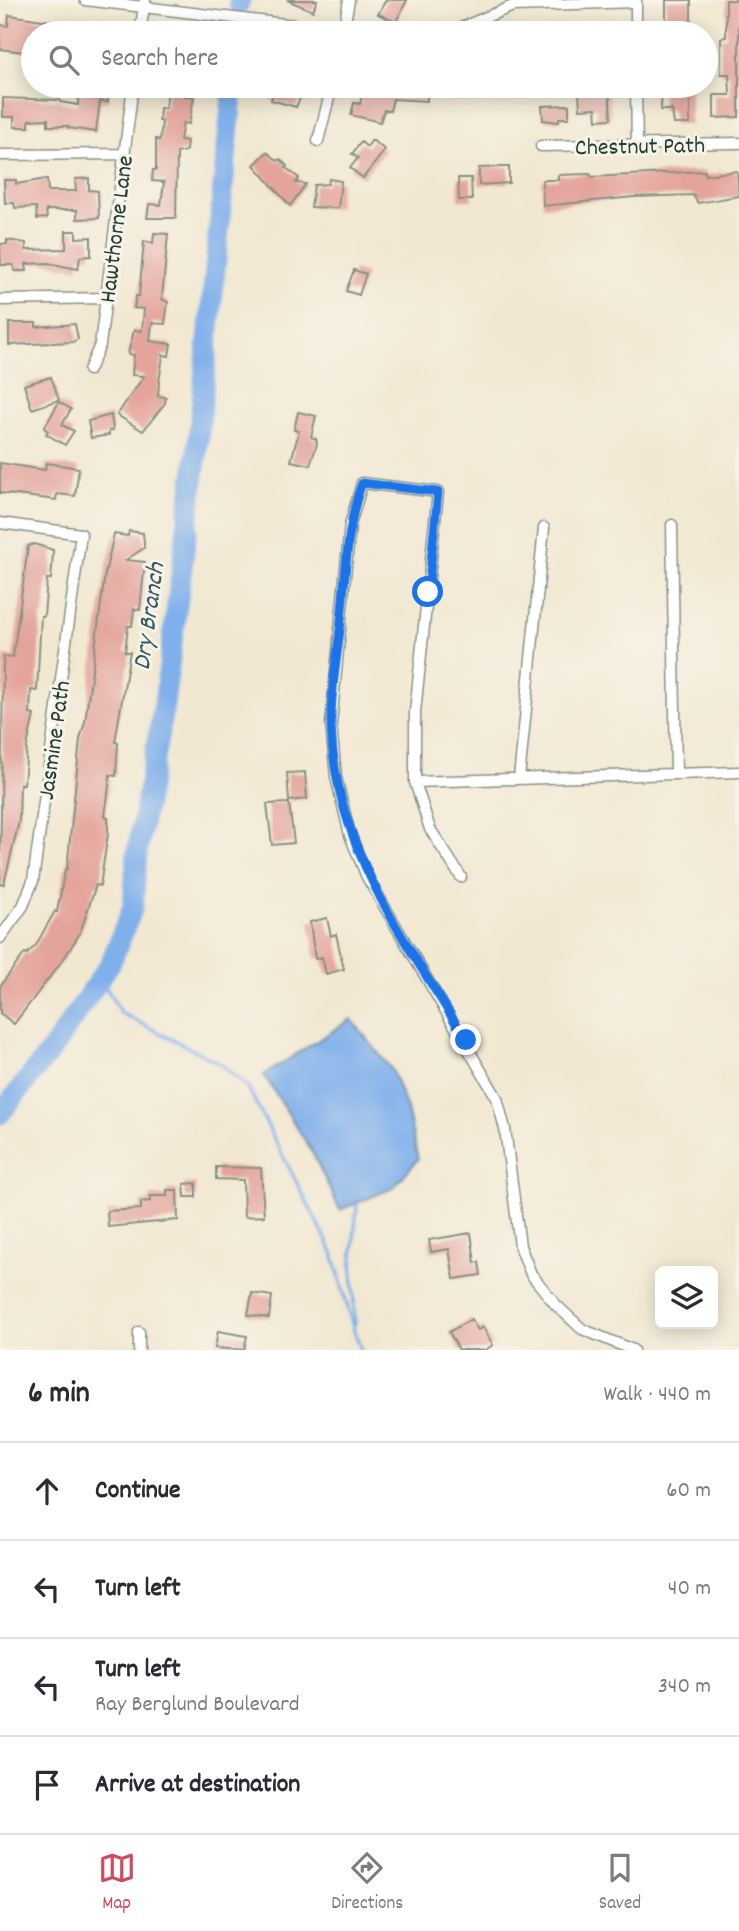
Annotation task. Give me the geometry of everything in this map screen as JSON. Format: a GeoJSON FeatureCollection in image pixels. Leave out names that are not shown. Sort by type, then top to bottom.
{"type":"FeatureCollection","features":[{"type":"Feature","properties":{"kind":"street"},"geometry":{"type":"LineString","coordinates":[[85,0],[144,4],[265,21]]}},
{"type":"Feature","properties":{"kind":"street"},"geometry":{"type":"LineString","coordinates":[[345,21],[349,0]]}},
{"type":"Feature","properties":{"kind":"street"},"geometry":{"type":"LineString","coordinates":[[477,21],[513,6],[636,1],[636,21]]}},
{"type":"Feature","properties":{"kind":"street","name":"Hawthorne Lane"},"geometry":{"type":"LineString","coordinates":[[89,370],[100,345],[131,98]]}},
{"type":"Feature","properties":{"kind":"street"},"geometry":{"type":"LineString","coordinates":[[318,141],[329,98]]}},
{"type":"Feature","properties":{"kind":"street"},"geometry":{"type":"LineString","coordinates":[[636,98],[637,145]]}},
{"type":"Feature","properties":{"kind":"street","name":"Chestnut Path"},"geometry":{"type":"LineString","coordinates":[[541,146],[739,143]]}},
{"type":"Feature","properties":{"kind":"street"},"geometry":{"type":"LineString","coordinates":[[0,156],[123,154]]}},
{"type":"Feature","properties":{"kind":"street"},"geometry":{"type":"LineString","coordinates":[[0,300],[107,298]]}},
{"type":"Feature","properties":{"kind":"street"},"geometry":{"type":"LineString","coordinates":[[461,877],[430,829],[415,782],[415,712],[438,492],[362,483],[351,525],[331,724],[336,777],[350,835],[367,877],[497,1098],[505,1129],[520,1246],[531,1275],[556,1305],[582,1329],[634,1350]]}},
{"type":"Feature","properties":{"kind":"street","name":"Jasmine Path"},"geometry":{"type":"LineString","coordinates":[[0,523],[81,534],[33,881],[23,906],[0,938]]}},
{"type":"Feature","properties":{"kind":"street"},"geometry":{"type":"LineString","coordinates":[[672,525],[676,774]]}},
{"type":"Feature","properties":{"kind":"street"},"geometry":{"type":"LineString","coordinates":[[519,779],[544,528]]}},
{"type":"Feature","properties":{"kind":"street"},"geometry":{"type":"LineString","coordinates":[[415,782],[739,772]]}},
{"type":"Feature","properties":{"kind":"street"},"geometry":{"type":"LineString","coordinates":[[139,1332],[139,1350]]}},
{"type":"Feature","properties":{"kind":"water"},"geometry":{"type":"Polygon","coordinates":[[[351,1019],[392,1070],[407,1109],[418,1159],[393,1188],[340,1210],[311,1150],[264,1075],[351,1019]]]}},
{"type":"Feature","properties":{"kind":"building"},"geometry":{"type":"Polygon","coordinates":[[[287,0],[317,0],[313,11],[287,0]]]}},
{"type":"Feature","properties":{"kind":"building"},"geometry":{"type":"Polygon","coordinates":[[[386,0],[407,0],[396,21],[378,14],[386,0]]]}},
{"type":"Feature","properties":{"kind":"building"},"geometry":{"type":"Polygon","coordinates":[[[666,0],[691,0],[691,21],[666,21],[666,0]]]}},
{"type":"Feature","properties":{"kind":"building"},"geometry":{"type":"Polygon","coordinates":[[[726,0],[739,0],[739,117],[714,118],[714,98],[718,98],[718,95],[730,95],[729,74],[721,74],[721,38],[726,37],[726,0]]]}},
{"type":"Feature","properties":{"kind":"building"},"geometry":{"type":"Polygon","coordinates":[[[9,15],[50,21],[21,21],[21,52],[0,49],[0,25],[8,26],[9,15]]]}},
{"type":"Feature","properties":{"kind":"building"},"geometry":{"type":"Polygon","coordinates":[[[3,98],[60,100],[78,105],[79,98],[108,98],[108,102],[100,101],[96,132],[68,126],[48,126],[48,119],[29,120],[29,127],[14,127],[14,117],[3,117],[3,98]]]}},
{"type":"Feature","properties":{"kind":"building"},"geometry":{"type":"Polygon","coordinates":[[[167,98],[194,98],[189,124],[183,123],[180,140],[187,141],[186,151],[177,153],[176,218],[147,218],[149,204],[161,205],[164,182],[152,181],[153,170],[156,170],[156,139],[160,140],[160,108],[166,108],[167,98]]]}},
{"type":"Feature","properties":{"kind":"building"},"geometry":{"type":"Polygon","coordinates":[[[272,98],[300,98],[296,107],[272,98]]]}},
{"type":"Feature","properties":{"kind":"building"},"geometry":{"type":"Polygon","coordinates":[[[361,98],[427,98],[427,101],[393,99],[390,111],[384,110],[380,122],[351,115],[354,103],[360,104],[361,98]]]}},
{"type":"Feature","properties":{"kind":"building"},"geometry":{"type":"Polygon","coordinates":[[[579,98],[610,98],[611,119],[597,120],[596,108],[580,109],[579,98]]]}},
{"type":"Feature","properties":{"kind":"building"},"geometry":{"type":"Polygon","coordinates":[[[662,98],[690,98],[690,124],[674,124],[672,110],[661,110],[662,98]]]}},
{"type":"Feature","properties":{"kind":"building"},"geometry":{"type":"Polygon","coordinates":[[[569,105],[569,118],[559,118],[559,122],[543,120],[542,106],[569,105]]]}},
{"type":"Feature","properties":{"kind":"building"},"geometry":{"type":"Polygon","coordinates":[[[372,140],[385,150],[363,178],[350,168],[358,158],[352,154],[361,142],[367,147],[372,140]]]}},
{"type":"Feature","properties":{"kind":"building"},"geometry":{"type":"Polygon","coordinates":[[[267,152],[278,161],[280,159],[286,168],[299,178],[296,183],[306,184],[290,206],[254,165],[267,152]]]}},
{"type":"Feature","properties":{"kind":"building"},"geometry":{"type":"Polygon","coordinates":[[[509,167],[509,183],[479,185],[479,168],[509,167]]]}},
{"type":"Feature","properties":{"kind":"building"},"geometry":{"type":"Polygon","coordinates":[[[705,171],[705,175],[737,171],[739,196],[698,203],[693,195],[634,197],[543,206],[542,180],[558,180],[558,175],[590,174],[592,177],[705,171]]]}},
{"type":"Feature","properties":{"kind":"building"},"geometry":{"type":"Polygon","coordinates":[[[89,178],[89,190],[98,191],[99,218],[77,219],[77,210],[46,210],[47,218],[37,219],[36,207],[15,208],[14,203],[5,203],[4,180],[16,180],[16,184],[47,179],[48,191],[76,191],[75,179],[89,178]]]}},
{"type":"Feature","properties":{"kind":"building"},"geometry":{"type":"Polygon","coordinates":[[[458,178],[471,178],[472,200],[459,200],[458,178]]]}},
{"type":"Feature","properties":{"kind":"building"},"geometry":{"type":"Polygon","coordinates":[[[329,179],[341,181],[338,208],[311,207],[314,185],[328,184],[329,179]]]}},
{"type":"Feature","properties":{"kind":"building"},"geometry":{"type":"Polygon","coordinates":[[[66,231],[76,231],[76,238],[91,237],[91,256],[80,257],[78,269],[48,263],[26,264],[27,271],[15,271],[13,265],[1,265],[0,244],[7,244],[7,240],[26,243],[26,250],[66,249],[66,231]]]}},
{"type":"Feature","properties":{"kind":"building"},"geometry":{"type":"Polygon","coordinates":[[[154,233],[168,234],[162,299],[168,302],[165,324],[152,323],[150,341],[171,344],[169,356],[163,355],[159,382],[158,396],[166,397],[165,403],[143,431],[117,415],[144,376],[132,375],[134,355],[128,354],[134,330],[142,331],[144,309],[134,308],[136,296],[139,296],[144,241],[153,243],[154,233]]]}},
{"type":"Feature","properties":{"kind":"building"},"geometry":{"type":"Polygon","coordinates":[[[354,270],[366,274],[359,295],[346,291],[354,270]]]}},
{"type":"Feature","properties":{"kind":"building"},"geometry":{"type":"Polygon","coordinates":[[[9,323],[36,323],[36,327],[75,324],[78,339],[73,342],[9,345],[9,323]]]}},
{"type":"Feature","properties":{"kind":"building"},"geometry":{"type":"Polygon","coordinates":[[[51,377],[59,400],[32,409],[24,385],[51,377]]]}},
{"type":"Feature","properties":{"kind":"building"},"geometry":{"type":"Polygon","coordinates":[[[59,402],[71,409],[62,425],[74,431],[65,445],[46,434],[48,431],[44,428],[59,402]]]}},
{"type":"Feature","properties":{"kind":"building"},"geometry":{"type":"Polygon","coordinates":[[[298,412],[316,416],[311,437],[316,439],[317,444],[310,465],[291,461],[299,431],[294,430],[298,412]]]}},
{"type":"Feature","properties":{"kind":"building"},"geometry":{"type":"Polygon","coordinates":[[[111,415],[113,430],[109,431],[109,435],[91,438],[88,421],[111,415]]]}},
{"type":"Feature","properties":{"kind":"building"},"geometry":{"type":"Polygon","coordinates":[[[0,463],[45,470],[46,463],[79,468],[75,496],[57,494],[56,500],[0,493],[0,463]]]}},
{"type":"Feature","properties":{"kind":"building"},"geometry":{"type":"Polygon","coordinates":[[[129,531],[143,533],[144,548],[126,560],[145,562],[140,610],[134,609],[132,626],[128,626],[125,652],[130,652],[115,742],[118,743],[116,776],[110,775],[105,816],[108,817],[108,834],[100,886],[96,885],[80,933],[14,1024],[0,1013],[0,986],[25,953],[36,945],[55,911],[57,912],[67,869],[80,739],[85,722],[105,574],[114,534],[128,536],[129,531]]]}},
{"type":"Feature","properties":{"kind":"building"},"geometry":{"type":"Polygon","coordinates":[[[34,544],[53,550],[51,579],[47,579],[44,616],[41,616],[37,691],[31,690],[30,714],[34,715],[27,746],[24,784],[20,784],[19,821],[4,884],[0,884],[4,656],[13,657],[28,546],[34,544]]]}},
{"type":"Feature","properties":{"kind":"building"},"geometry":{"type":"Polygon","coordinates":[[[305,772],[307,799],[289,801],[287,773],[305,772]]]}},
{"type":"Feature","properties":{"kind":"building"},"geometry":{"type":"Polygon","coordinates":[[[289,803],[294,843],[272,845],[267,804],[289,803]]]}},
{"type":"Feature","properties":{"kind":"building"},"geometry":{"type":"Polygon","coordinates":[[[327,918],[331,936],[336,934],[344,969],[326,974],[322,957],[315,959],[310,922],[327,918]]]}},
{"type":"Feature","properties":{"kind":"building"},"geometry":{"type":"Polygon","coordinates":[[[216,1167],[261,1168],[264,1216],[244,1217],[243,1180],[216,1179],[216,1167]]]}},
{"type":"Feature","properties":{"kind":"building"},"geometry":{"type":"Polygon","coordinates":[[[196,1183],[196,1197],[185,1197],[184,1184],[196,1183]]]}},
{"type":"Feature","properties":{"kind":"building"},"geometry":{"type":"Polygon","coordinates":[[[167,1190],[177,1190],[178,1220],[108,1227],[107,1211],[141,1209],[141,1202],[150,1201],[150,1196],[167,1196],[167,1190]]]}},
{"type":"Feature","properties":{"kind":"building"},"geometry":{"type":"Polygon","coordinates":[[[471,1233],[475,1263],[479,1262],[481,1275],[454,1279],[449,1249],[431,1252],[429,1240],[471,1233]]]}},
{"type":"Feature","properties":{"kind":"building"},"geometry":{"type":"Polygon","coordinates":[[[252,1293],[272,1296],[269,1318],[248,1315],[252,1293]]]}},
{"type":"Feature","properties":{"kind":"building"},"geometry":{"type":"Polygon","coordinates":[[[471,1319],[478,1330],[483,1327],[493,1345],[485,1350],[459,1350],[449,1332],[471,1319]]]}},
{"type":"Feature","properties":{"kind":"building"},"geometry":{"type":"Polygon","coordinates":[[[218,1331],[247,1336],[244,1350],[215,1348],[218,1331]]]}},
{"type":"Feature","properties":{"kind":"waterway","name":"Dry Branch"},"geometry":{"type":"LineString","coordinates":[[239,4],[240,0]]}},
{"type":"Feature","properties":{"kind":"waterway","name":"Dry Branch"},"geometry":{"type":"LineString","coordinates":[[0,1114],[53,1048],[111,962],[133,907],[137,853],[164,704],[197,452],[232,98]]}},
{"type":"Feature","properties":{"kind":"waterway"},"geometry":{"type":"LineString","coordinates":[[100,977],[121,1013],[219,1063],[247,1086],[333,1253],[355,1334]]}},
{"type":"Feature","properties":{"kind":"waterway"},"geometry":{"type":"LineString","coordinates":[[355,1324],[352,1263],[357,1205]]}},
{"type":"Feature","properties":{"kind":"waterway"},"geometry":{"type":"LineString","coordinates":[[355,1332],[361,1350]]}},
{"type":"Feature","properties":{"kind":"route"},"geometry":{"type":"LineString","coordinates":[[428,592],[438,492],[362,483],[351,525],[331,724],[336,777],[350,835],[367,877],[466,1040]]}}]}
